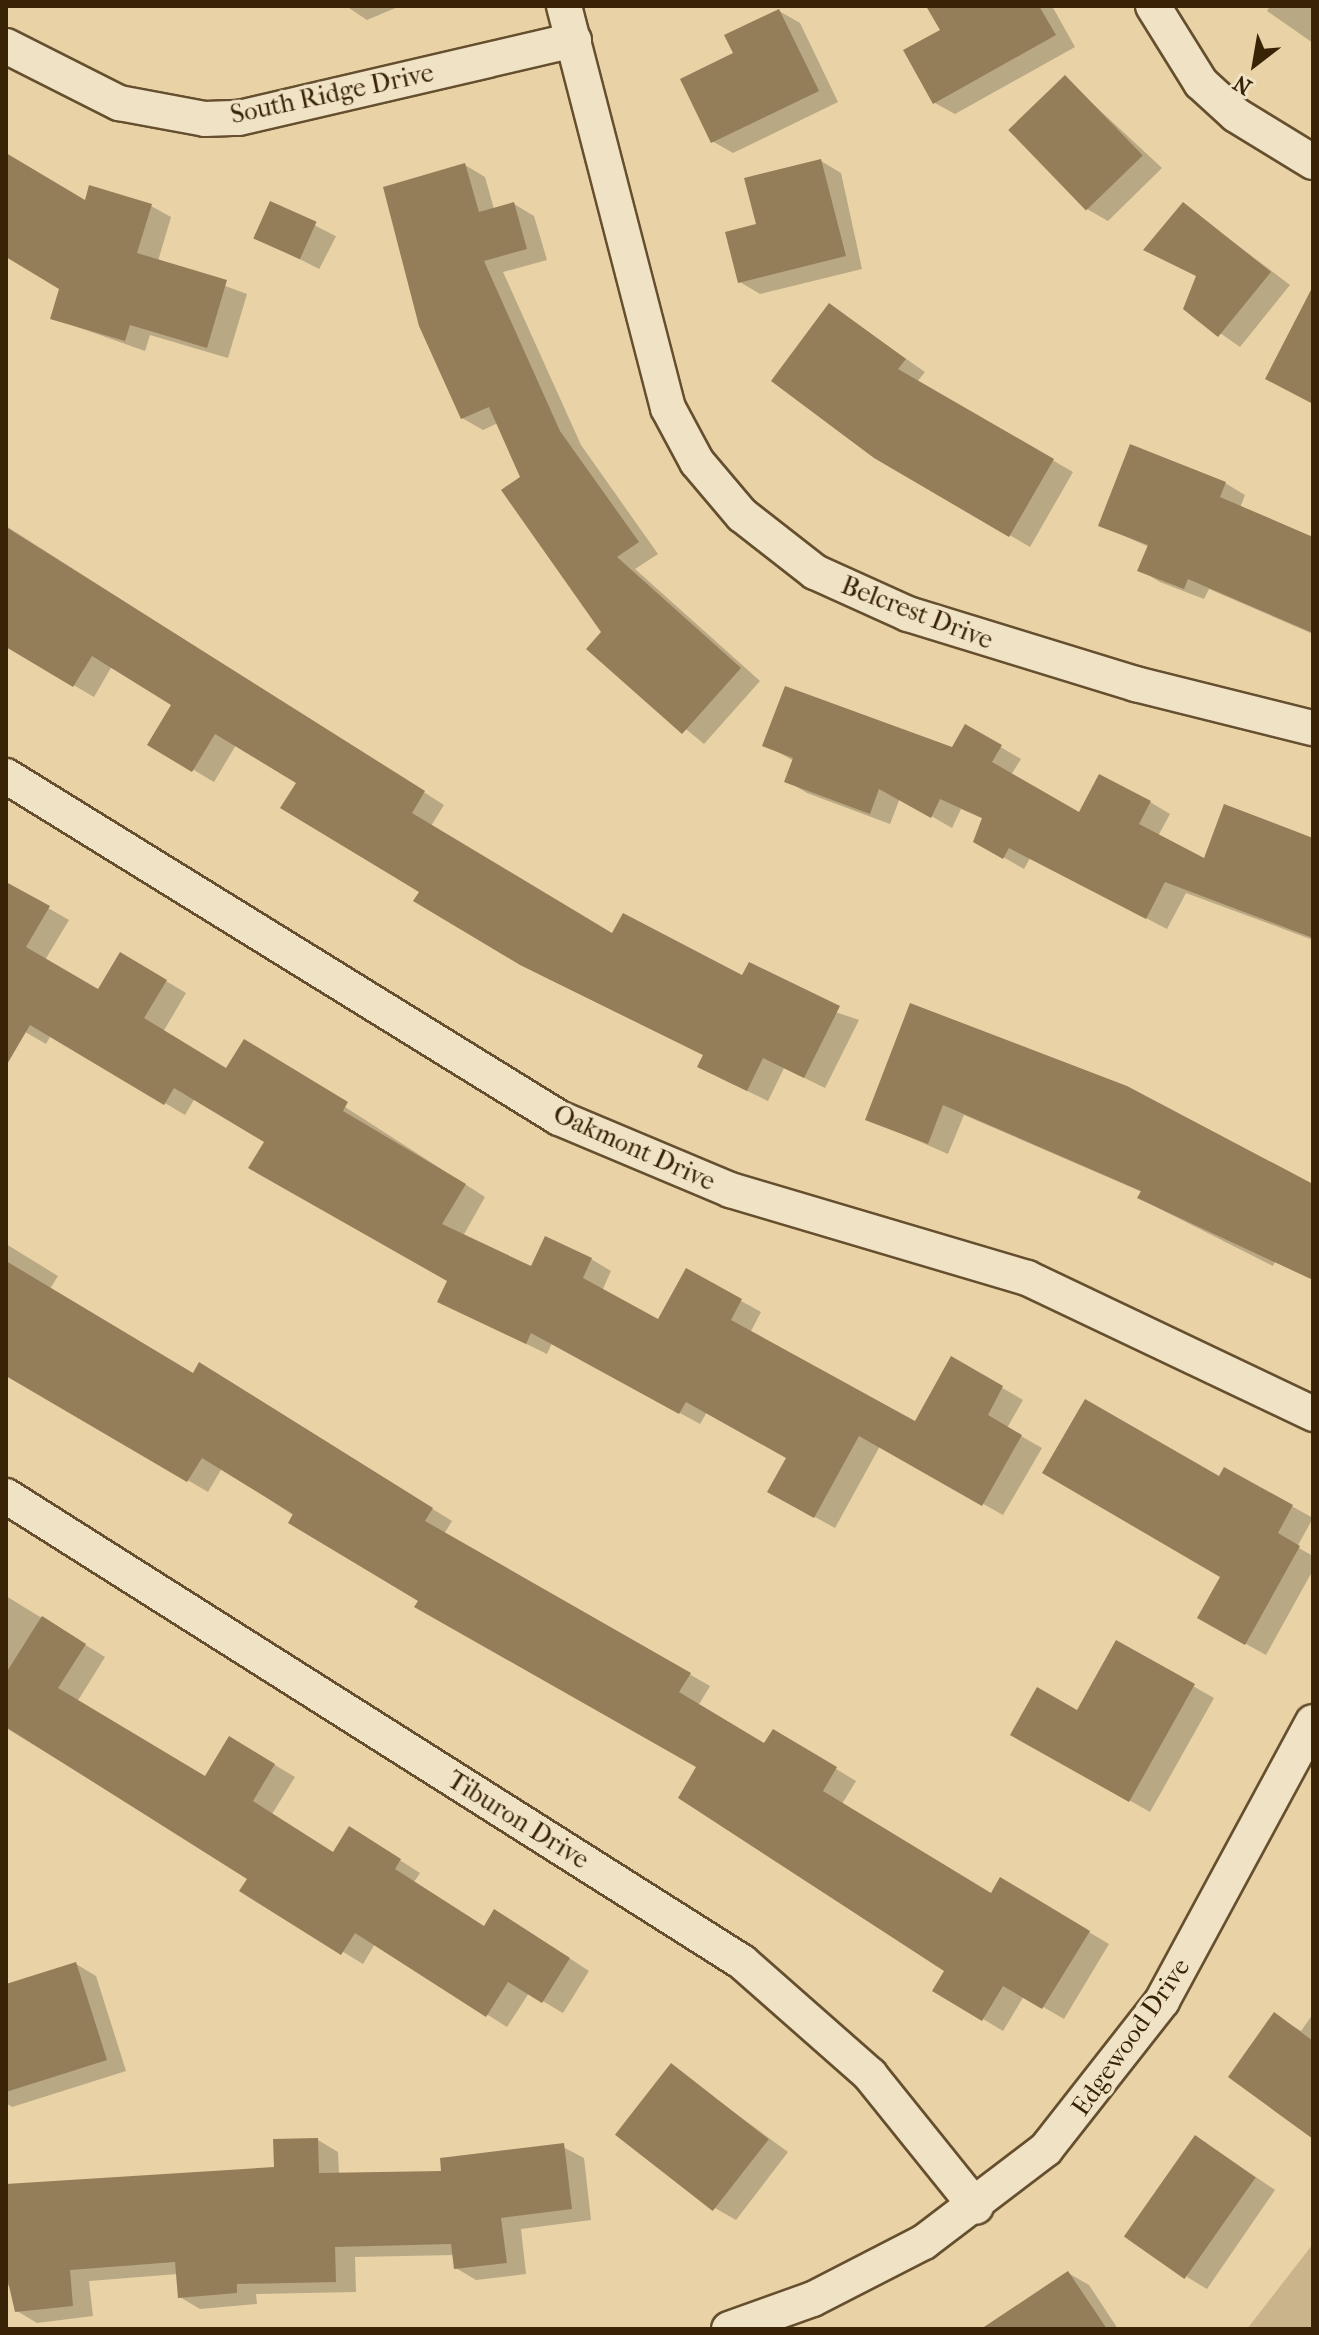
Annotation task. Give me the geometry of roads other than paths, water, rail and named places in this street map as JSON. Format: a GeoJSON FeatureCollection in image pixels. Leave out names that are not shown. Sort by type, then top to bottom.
{"type":"FeatureCollection","features":[{"type":"Feature","properties":{"kind":"street","name":"Belcrest Drive"},"geometry":{"type":"LineString","coordinates":[[564,6],[668,408],[697,462],[742,515],[815,572],[908,614],[1136,684],[1313,728]]}},
{"type":"Feature","properties":{"kind":"street"},"geometry":{"type":"LineString","coordinates":[[1153,6],[1201,83],[1236,115],[1313,162]]}},
{"type":"Feature","properties":{"kind":"street","name":"South Ridge Drive"},"geometry":{"type":"LineString","coordinates":[[6,46],[119,103],[205,119],[239,118],[574,40]]}},
{"type":"Feature","properties":{"kind":"street","name":"Oakmont Drive"},"geometry":{"type":"LineString","coordinates":[[6,776],[559,1118],[730,1190],[1041,1283],[1313,1414]]}},
{"type":"Feature","properties":{"kind":"street","name":"Tiburon Drive"},"geometry":{"type":"LineString","coordinates":[[6,1496],[742,1962],[859,2063],[976,2207]]}},
{"type":"Feature","properties":{"kind":"street","name":"Edgewood Drive"},"geometry":{"type":"LineString","coordinates":[[729,2329],[871,2271],[976,2207],[1076,2117],[1162,2001],[1313,1722]]}}]}
